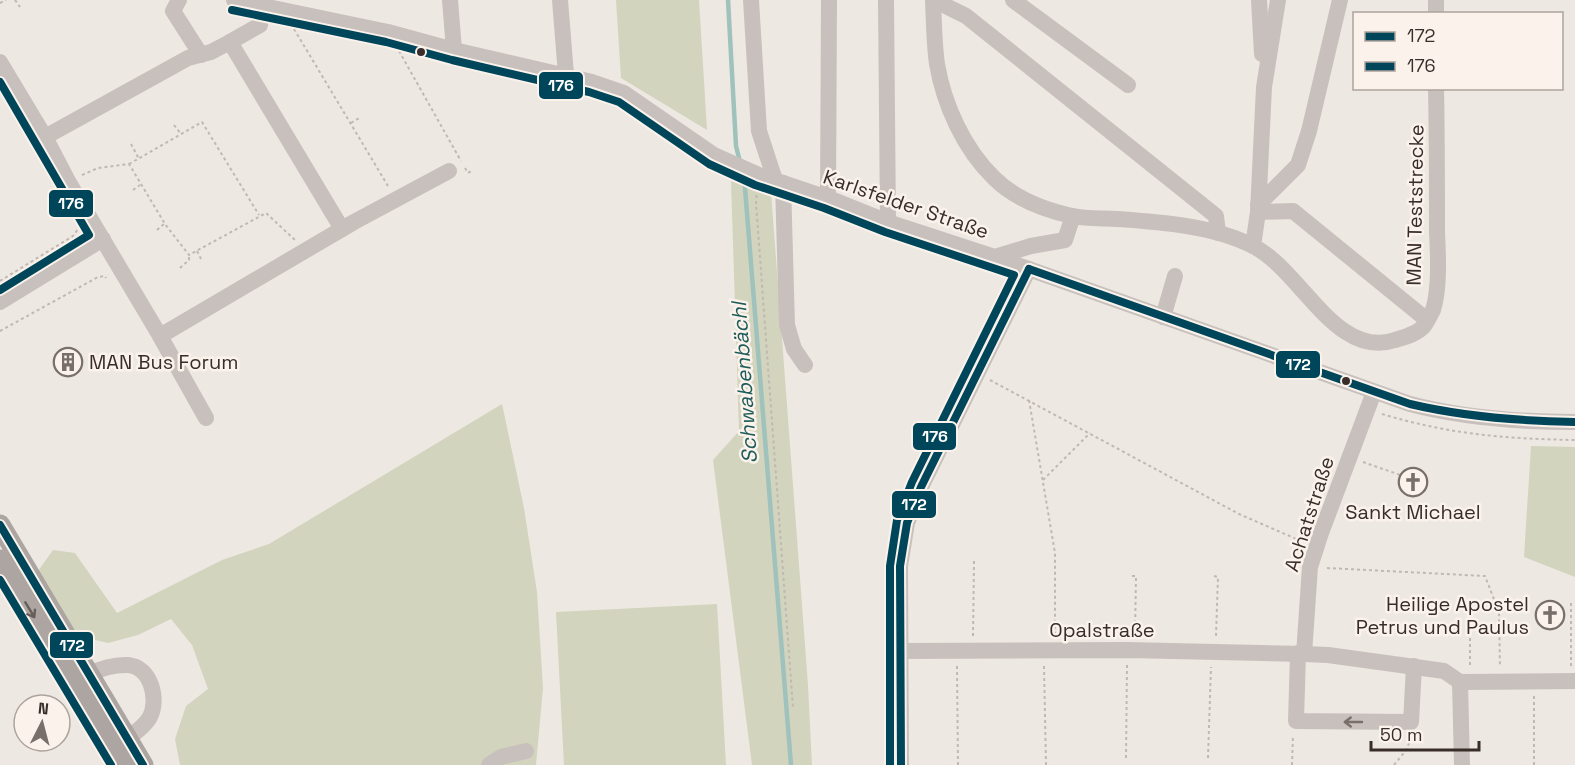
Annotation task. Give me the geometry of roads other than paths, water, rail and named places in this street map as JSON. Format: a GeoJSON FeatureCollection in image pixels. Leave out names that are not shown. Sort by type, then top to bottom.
{"type":"FeatureCollection","features":[{"type":"Feature","properties":{"kind":"main road"},"geometry":{"type":"LineString","coordinates":[[0,525],[142,765]]}},
{"type":"Feature","properties":{"kind":"main road"},"geometry":{"type":"LineString","coordinates":[[0,560],[123,765]]}},
{"type":"Feature","properties":{"kind":"street"},"geometry":{"type":"LineString","coordinates":[[179,0],[173,10],[201,55]]}},
{"type":"Feature","properties":{"kind":"street","name":"Karlsfelder Straße"},"geometry":{"type":"LineString","coordinates":[[234,0],[566,75],[624,93],[714,155],[759,175],[1410,404],[1457,416],[1575,422]]}},
{"type":"Feature","properties":{"kind":"street"},"geometry":{"type":"LineString","coordinates":[[450,0],[454,50]]}},
{"type":"Feature","properties":{"kind":"street"},"geometry":{"type":"LineString","coordinates":[[560,0],[566,75]]}},
{"type":"Feature","properties":{"kind":"street"},"geometry":{"type":"LineString","coordinates":[[751,0],[759,131],[779,182],[787,325],[794,349],[805,365]]}},
{"type":"Feature","properties":{"kind":"street"},"geometry":{"type":"LineString","coordinates":[[828,198],[829,0]]}},
{"type":"Feature","properties":{"kind":"street"},"geometry":{"type":"LineString","coordinates":[[886,0],[888,222]]}},
{"type":"Feature","properties":{"kind":"street"},"geometry":{"type":"LineString","coordinates":[[1218,233],[1216,216],[966,16],[934,0],[937,64],[952,115],[970,149],[995,179],[1028,202],[1073,216],[1159,222],[1218,233],[1253,246],[1270,258],[1302,288],[1331,322],[1352,338],[1370,343],[1390,342],[1408,336],[1423,326],[1427,320],[1293,211],[1258,208]]}},
{"type":"Feature","properties":{"kind":"street"},"geometry":{"type":"LineString","coordinates":[[1013,0],[1128,85]]}},
{"type":"Feature","properties":{"kind":"street"},"geometry":{"type":"LineString","coordinates":[[1258,0],[1264,87]]}},
{"type":"Feature","properties":{"kind":"street"},"geometry":{"type":"LineString","coordinates":[[1253,246],[1258,208],[1264,87],[1278,0]]}},
{"type":"Feature","properties":{"kind":"street"},"geometry":{"type":"LineString","coordinates":[[1258,208],[1298,165],[1310,131],[1340,0]]}},
{"type":"Feature","properties":{"kind":"street"},"geometry":{"type":"LineString","coordinates":[[45,137],[188,58],[201,55],[230,42],[260,25],[263,7]]}},
{"type":"Feature","properties":{"kind":"street"},"geometry":{"type":"LineString","coordinates":[[230,42],[342,229]]}},
{"type":"Feature","properties":{"kind":"street"},"geometry":{"type":"LineString","coordinates":[[0,62],[206,418]]}},
{"type":"Feature","properties":{"kind":"street","name":"MAN Teststrecke"},"geometry":{"type":"LineString","coordinates":[[1427,320],[1433,310],[1438,261],[1436,90]]}},
{"type":"Feature","properties":{"kind":"street"},"geometry":{"type":"LineString","coordinates":[[160,336],[342,229],[449,171]]}},
{"type":"Feature","properties":{"kind":"street"},"geometry":{"type":"LineString","coordinates":[[995,257],[1031,246],[1065,240],[1073,216]]}},
{"type":"Feature","properties":{"kind":"street"},"geometry":{"type":"LineString","coordinates":[[0,302],[103,239]]}},
{"type":"Feature","properties":{"kind":"street"},"geometry":{"type":"LineString","coordinates":[[901,765],[900,566],[907,523],[921,487],[1029,270]]}},
{"type":"Feature","properties":{"kind":"street"},"geometry":{"type":"LineString","coordinates":[[1162,317],[1175,276]]}},
{"type":"Feature","properties":{"kind":"street","name":"Achatstraße"},"geometry":{"type":"LineString","coordinates":[[1374,392],[1310,567],[1296,721],[1412,722],[1414,666]]}},
{"type":"Feature","properties":{"kind":"street","name":"Opalstraße"},"geometry":{"type":"LineString","coordinates":[[900,651],[1301,653],[1444,671],[1465,682]]}},
{"type":"Feature","properties":{"kind":"street"},"geometry":{"type":"LineString","coordinates":[[88,674],[107,666],[130,665],[142,671],[151,686],[155,701],[150,718],[127,740]]}},
{"type":"Feature","properties":{"kind":"street"},"geometry":{"type":"LineString","coordinates":[[1462,765],[1465,682],[1573,681]]}},
{"type":"Feature","properties":{"kind":"street"},"geometry":{"type":"LineString","coordinates":[[489,765],[501,757],[526,751]]}},
{"type":"Feature","properties":{"kind":"waterway","name":"Schwabenbächl"},"geometry":{"type":"LineString","coordinates":[[728,0],[736,146],[740,162]]}},
{"type":"Feature","properties":{"kind":"waterway","name":"Schwabenbächl"},"geometry":{"type":"LineString","coordinates":[[742,173],[791,765]]}},
{"type":"Feature","properties":{"kind":"place","name":"MAN Bus Forum"},"geometry":{"type":"Point","coordinates":[68,362]}},
{"type":"Feature","properties":{"kind":"place","name":"Sankt Michael"},"geometry":{"type":"Point","coordinates":[1413,482]}},
{"type":"Feature","properties":{"kind":"place","name":"Heilige Apostel Petrus und Paulus"},"geometry":{"type":"Point","coordinates":[1550,615]}}]}
